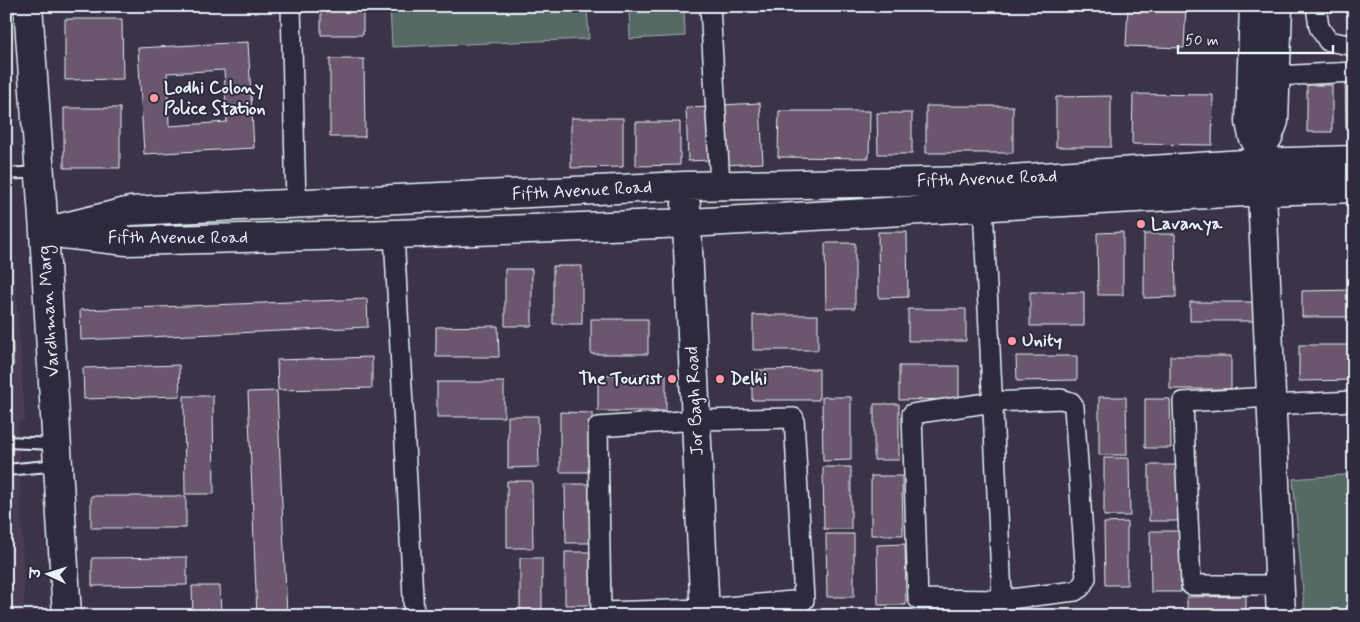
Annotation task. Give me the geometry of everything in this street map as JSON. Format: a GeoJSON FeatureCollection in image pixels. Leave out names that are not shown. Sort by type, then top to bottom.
{"type":"FeatureCollection","features":[{"type":"Feature","properties":{"kind":"street","name":"Vardhman Marg"},"geometry":{"type":"LineString","coordinates":[[28,6],[44,232],[67,616]]}},
{"type":"Feature","properties":{"kind":"street"},"geometry":{"type":"LineString","coordinates":[[291,6],[296,204]]}},
{"type":"Feature","properties":{"kind":"street"},"geometry":{"type":"LineString","coordinates":[[710,6],[720,185]]}},
{"type":"Feature","properties":{"kind":"street"},"geometry":{"type":"LineString","coordinates":[[1254,6],[1250,122],[1260,156],[1281,616]]}},
{"type":"Feature","properties":{"kind":"street"},"geometry":{"type":"LineString","coordinates":[[1260,156],[1274,120],[1278,6]]}},
{"type":"Feature","properties":{"kind":"street"},"geometry":{"type":"LineString","coordinates":[[1316,6],[1319,27],[1328,41],[1354,46]]}},
{"type":"Feature","properties":{"kind":"street"},"geometry":{"type":"LineString","coordinates":[[1275,76],[1354,72]]}},
{"type":"Feature","properties":{"kind":"street","name":"Fifth Avenue Road"},"geometry":{"type":"LineString","coordinates":[[44,232],[130,211],[685,186],[980,181],[1260,156],[1354,160]]}},
{"type":"Feature","properties":{"kind":"street","name":"Jor Bagh Road"},"geometry":{"type":"LineString","coordinates":[[685,186],[705,612]]}},
{"type":"Feature","properties":{"kind":"street","name":"Fifth Avenue Road"},"geometry":{"type":"LineString","coordinates":[[44,232],[127,241],[394,234],[688,223],[1262,191],[1354,188]]}},
{"type":"Feature","properties":{"kind":"street"},"geometry":{"type":"LineString","coordinates":[[983,206],[1002,608]]}},
{"type":"Feature","properties":{"kind":"street"},"geometry":{"type":"LineString","coordinates":[[394,234],[414,616]]}},
{"type":"Feature","properties":{"kind":"street"},"geometry":{"type":"LineString","coordinates":[[1062,399],[1071,402],[1074,407],[1086,578],[1081,587],[1075,591],[1002,608],[918,599],[912,414],[993,402],[1062,399]]}},
{"type":"Feature","properties":{"kind":"street"},"geometry":{"type":"LineString","coordinates":[[1280,585],[1191,585],[1183,402],[1354,401]]}},
{"type":"Feature","properties":{"kind":"street"},"geometry":{"type":"LineString","coordinates":[[794,418],[804,600],[705,612],[601,612],[598,427],[696,420],[794,418]]}},
{"type":"Feature","properties":{"kind":"lane"},"geometry":{"type":"LineString","coordinates":[[6,174],[40,172]]}},
{"type":"Feature","properties":{"kind":"lane"},"geometry":{"type":"LineString","coordinates":[[6,442],[58,454]]}},
{"type":"Feature","properties":{"kind":"lane"},"geometry":{"type":"LineString","coordinates":[[6,470],[58,454]]}},
{"type":"Feature","properties":{"kind":"shaded area"},"geometry":{"type":"Polygon","coordinates":[[[6,123],[8,123],[8,174],[25,421],[18,422],[25,616],[6,616],[6,123]]]}},
{"type":"Feature","properties":{"kind":"green space"},"geometry":{"type":"Polygon","coordinates":[[[390,6],[587,6],[589,39],[392,47],[390,6]]]}},
{"type":"Feature","properties":{"kind":"green space"},"geometry":{"type":"Polygon","coordinates":[[[629,6],[684,6],[685,36],[630,39],[629,6]]]}},
{"type":"Feature","properties":{"kind":"green space"},"geometry":{"type":"Polygon","coordinates":[[[6,245],[14,365],[6,365],[6,245]]]}},
{"type":"Feature","properties":{"kind":"green space"},"geometry":{"type":"Polygon","coordinates":[[[1354,474],[1354,616],[1305,616],[1293,479],[1354,474]]]}},
{"type":"Feature","properties":{"kind":"building"},"geometry":{"type":"Polygon","coordinates":[[[321,6],[363,6],[363,35],[321,35],[321,6]]]}},
{"type":"Feature","properties":{"kind":"building"},"geometry":{"type":"Polygon","coordinates":[[[1128,6],[1186,6],[1184,48],[1126,46],[1128,6]]]}},
{"type":"Feature","properties":{"kind":"building"},"geometry":{"type":"Polygon","coordinates":[[[65,19],[122,19],[123,79],[65,80],[65,19]]]}},
{"type":"Feature","properties":{"kind":"building","name":"Lodhi Colony Police Station"},"geometry":{"type":"Polygon","coordinates":[[[248,42],[254,148],[144,154],[138,48],[248,42]],[[224,70],[167,73],[169,126],[227,122],[224,70]]]}},
{"type":"Feature","properties":{"kind":"building"},"geometry":{"type":"Polygon","coordinates":[[[330,59],[364,59],[365,137],[330,137],[330,59]]]}},
{"type":"Feature","properties":{"kind":"building"},"geometry":{"type":"Polygon","coordinates":[[[1345,76],[1354,76],[1354,128],[1346,128],[1345,76]]]}},
{"type":"Feature","properties":{"kind":"building"},"geometry":{"type":"Polygon","coordinates":[[[1307,85],[1332,85],[1332,132],[1307,132],[1307,85]]]}},
{"type":"Feature","properties":{"kind":"building"},"geometry":{"type":"Polygon","coordinates":[[[1133,94],[1213,95],[1212,145],[1132,144],[1133,94]]]}},
{"type":"Feature","properties":{"kind":"building"},"geometry":{"type":"Polygon","coordinates":[[[1111,96],[1111,147],[1056,147],[1056,97],[1111,96]]]}},
{"type":"Feature","properties":{"kind":"building"},"geometry":{"type":"Polygon","coordinates":[[[760,103],[763,163],[724,165],[721,105],[760,103]]]}},
{"type":"Feature","properties":{"kind":"building"},"geometry":{"type":"Polygon","coordinates":[[[926,106],[1013,106],[1013,153],[926,153],[926,106]]]}},
{"type":"Feature","properties":{"kind":"building"},"geometry":{"type":"Polygon","coordinates":[[[709,107],[711,160],[688,161],[686,108],[709,107]]]}},
{"type":"Feature","properties":{"kind":"building"},"geometry":{"type":"Polygon","coordinates":[[[64,108],[120,108],[120,168],[64,168],[64,108]]]}},
{"type":"Feature","properties":{"kind":"building"},"geometry":{"type":"Polygon","coordinates":[[[779,111],[870,111],[869,158],[778,157],[779,111]]]}},
{"type":"Feature","properties":{"kind":"building"},"geometry":{"type":"Polygon","coordinates":[[[877,113],[912,113],[912,154],[878,154],[877,113]]]}},
{"type":"Feature","properties":{"kind":"building"},"geometry":{"type":"Polygon","coordinates":[[[571,118],[623,118],[623,167],[571,168],[571,118]]]}},
{"type":"Feature","properties":{"kind":"building"},"geometry":{"type":"Polygon","coordinates":[[[636,122],[680,122],[680,165],[636,166],[636,122]]]}},
{"type":"Feature","properties":{"kind":"building"},"geometry":{"type":"Polygon","coordinates":[[[878,232],[907,232],[908,297],[879,298],[878,232]]]}},
{"type":"Feature","properties":{"kind":"building"},"geometry":{"type":"Polygon","coordinates":[[[1123,232],[1123,295],[1098,295],[1097,233],[1123,232]]]}},
{"type":"Feature","properties":{"kind":"building"},"geometry":{"type":"Polygon","coordinates":[[[1144,234],[1175,234],[1176,297],[1144,298],[1144,234]]]}},
{"type":"Feature","properties":{"kind":"building"},"geometry":{"type":"Polygon","coordinates":[[[825,243],[855,243],[855,308],[826,308],[825,243]]]}},
{"type":"Feature","properties":{"kind":"building"},"geometry":{"type":"Polygon","coordinates":[[[553,266],[582,266],[582,324],[553,324],[553,266]]]}},
{"type":"Feature","properties":{"kind":"building"},"geometry":{"type":"Polygon","coordinates":[[[505,269],[532,269],[532,326],[505,326],[505,269]]]}},
{"type":"Feature","properties":{"kind":"building"},"geometry":{"type":"Polygon","coordinates":[[[1354,290],[1354,317],[1302,317],[1302,291],[1354,290]]]}},
{"type":"Feature","properties":{"kind":"building"},"geometry":{"type":"Polygon","coordinates":[[[1030,292],[1084,292],[1084,326],[1030,326],[1030,292]]]}},
{"type":"Feature","properties":{"kind":"building"},"geometry":{"type":"Polygon","coordinates":[[[367,299],[368,327],[81,340],[80,310],[367,299]]]}},
{"type":"Feature","properties":{"kind":"building"},"geometry":{"type":"Polygon","coordinates":[[[1190,302],[1254,302],[1254,321],[1190,321],[1190,302]]]}},
{"type":"Feature","properties":{"kind":"building"},"geometry":{"type":"Polygon","coordinates":[[[908,309],[966,309],[966,341],[908,341],[908,309]]]}},
{"type":"Feature","properties":{"kind":"building"},"geometry":{"type":"Polygon","coordinates":[[[753,315],[818,315],[818,350],[753,350],[753,315]]]}},
{"type":"Feature","properties":{"kind":"building"},"geometry":{"type":"Polygon","coordinates":[[[591,319],[648,319],[648,354],[591,354],[591,319]]]}},
{"type":"Feature","properties":{"kind":"building"},"geometry":{"type":"Polygon","coordinates":[[[498,326],[499,357],[436,357],[436,327],[498,326]]]}},
{"type":"Feature","properties":{"kind":"building"},"geometry":{"type":"Polygon","coordinates":[[[1299,345],[1354,345],[1354,380],[1299,381],[1299,345]]]}},
{"type":"Feature","properties":{"kind":"building"},"geometry":{"type":"Polygon","coordinates":[[[1016,356],[1077,356],[1077,380],[1017,381],[1016,356]]]}},
{"type":"Feature","properties":{"kind":"building"},"geometry":{"type":"Polygon","coordinates":[[[1170,356],[1231,356],[1231,389],[1170,389],[1170,356]]]}},
{"type":"Feature","properties":{"kind":"building"},"geometry":{"type":"Polygon","coordinates":[[[372,357],[372,388],[278,390],[277,360],[372,357]]]}},
{"type":"Feature","properties":{"kind":"building"},"geometry":{"type":"Polygon","coordinates":[[[179,365],[180,396],[84,399],[83,368],[179,365]]]}},
{"type":"Feature","properties":{"kind":"building"},"geometry":{"type":"Polygon","coordinates":[[[899,366],[959,366],[959,399],[899,400],[899,366]]]}},
{"type":"Feature","properties":{"kind":"building"},"geometry":{"type":"Polygon","coordinates":[[[819,369],[819,400],[752,400],[752,370],[819,369]]]}},
{"type":"Feature","properties":{"kind":"building"},"geometry":{"type":"Polygon","coordinates":[[[666,374],[666,411],[598,411],[598,375],[666,374]]]}},
{"type":"Feature","properties":{"kind":"building"},"geometry":{"type":"Polygon","coordinates":[[[437,382],[504,382],[504,417],[437,417],[437,382]]]}},
{"type":"Feature","properties":{"kind":"building"},"geometry":{"type":"Polygon","coordinates":[[[277,391],[287,616],[257,616],[248,392],[277,391]]]}},
{"type":"Feature","properties":{"kind":"building"},"geometry":{"type":"Polygon","coordinates":[[[184,396],[213,396],[214,494],[185,494],[184,396]]]}},
{"type":"Feature","properties":{"kind":"building"},"geometry":{"type":"Polygon","coordinates":[[[822,397],[851,397],[851,460],[823,461],[822,397]]]}},
{"type":"Feature","properties":{"kind":"building"},"geometry":{"type":"Polygon","coordinates":[[[1099,397],[1126,397],[1127,455],[1099,455],[1099,397]]]}},
{"type":"Feature","properties":{"kind":"building"},"geometry":{"type":"Polygon","coordinates":[[[1145,399],[1170,399],[1171,448],[1145,448],[1145,399]]]}},
{"type":"Feature","properties":{"kind":"building"},"geometry":{"type":"Polygon","coordinates":[[[874,404],[899,404],[899,460],[874,460],[874,404]]]}},
{"type":"Feature","properties":{"kind":"building"},"geometry":{"type":"Polygon","coordinates":[[[560,412],[592,413],[592,472],[560,472],[560,412]]]}},
{"type":"Feature","properties":{"kind":"building"},"geometry":{"type":"Polygon","coordinates":[[[508,416],[538,416],[539,467],[508,468],[508,416]]]}},
{"type":"Feature","properties":{"kind":"building"},"geometry":{"type":"Polygon","coordinates":[[[1104,458],[1129,458],[1130,516],[1104,516],[1104,458]]]}},
{"type":"Feature","properties":{"kind":"building"},"geometry":{"type":"Polygon","coordinates":[[[1149,465],[1178,465],[1178,521],[1149,521],[1149,465]]]}},
{"type":"Feature","properties":{"kind":"building"},"geometry":{"type":"Polygon","coordinates":[[[823,467],[851,467],[851,529],[824,529],[823,467]]]}},
{"type":"Feature","properties":{"kind":"building"},"geometry":{"type":"Polygon","coordinates":[[[871,476],[902,476],[903,535],[871,535],[871,476]]]}},
{"type":"Feature","properties":{"kind":"building"},"geometry":{"type":"Polygon","coordinates":[[[507,481],[532,481],[533,548],[507,548],[507,481]]]}},
{"type":"Feature","properties":{"kind":"building"},"geometry":{"type":"Polygon","coordinates":[[[565,484],[593,484],[593,543],[566,543],[565,484]]]}},
{"type":"Feature","properties":{"kind":"building"},"geometry":{"type":"Polygon","coordinates":[[[91,496],[186,496],[186,528],[91,528],[91,496]]]}},
{"type":"Feature","properties":{"kind":"building"},"geometry":{"type":"Polygon","coordinates":[[[1127,522],[1127,585],[1105,585],[1104,523],[1127,522]]]}},
{"type":"Feature","properties":{"kind":"building"},"geometry":{"type":"Polygon","coordinates":[[[1150,531],[1181,531],[1181,592],[1151,592],[1150,531]]]}},
{"type":"Feature","properties":{"kind":"building"},"geometry":{"type":"Polygon","coordinates":[[[826,534],[854,534],[854,597],[827,597],[826,534]]]}},
{"type":"Feature","properties":{"kind":"building"},"geometry":{"type":"Polygon","coordinates":[[[905,544],[906,605],[878,605],[877,545],[905,544]]]}},
{"type":"Feature","properties":{"kind":"building"},"geometry":{"type":"Polygon","coordinates":[[[565,552],[593,552],[593,605],[565,605],[565,552]]]}},
{"type":"Feature","properties":{"kind":"building"},"geometry":{"type":"Polygon","coordinates":[[[187,557],[187,585],[92,586],[92,558],[187,557]]]}},
{"type":"Feature","properties":{"kind":"building"},"geometry":{"type":"Polygon","coordinates":[[[520,558],[542,558],[542,616],[520,616],[520,558]]]}},
{"type":"Feature","properties":{"kind":"building"},"geometry":{"type":"Polygon","coordinates":[[[192,586],[220,586],[221,616],[193,616],[192,586]]]}},
{"type":"Feature","properties":{"kind":"building"},"geometry":{"type":"Polygon","coordinates":[[[1246,596],[1246,616],[1187,616],[1187,597],[1246,596]]]}},
{"type":"Feature","properties":{"kind":"building"},"geometry":{"type":"Polygon","coordinates":[[[1031,611],[1092,611],[1092,616],[1031,616],[1031,611]]]}},
{"type":"Feature","properties":{"kind":"building"},"geometry":{"type":"Polygon","coordinates":[[[826,612],[826,616],[763,616],[763,613],[826,612]]]}},
{"type":"Feature","properties":{"kind":"building"},"geometry":{"type":"Polygon","coordinates":[[[913,612],[972,612],[972,616],[913,616],[913,612]]]}},
{"type":"Feature","properties":{"kind":"place","name":"Lodhi Colony Police Station"},"geometry":{"type":"Point","coordinates":[154,98]}},
{"type":"Feature","properties":{"kind":"place","name":"Lavanya"},"geometry":{"type":"Point","coordinates":[1141,224]}},
{"type":"Feature","properties":{"kind":"place","name":"Unity"},"geometry":{"type":"Point","coordinates":[1012,341]}},
{"type":"Feature","properties":{"kind":"place","name":"The Tourist"},"geometry":{"type":"Point","coordinates":[672,379]}},
{"type":"Feature","properties":{"kind":"place","name":"Delhi"},"geometry":{"type":"Point","coordinates":[720,379]}}]}
